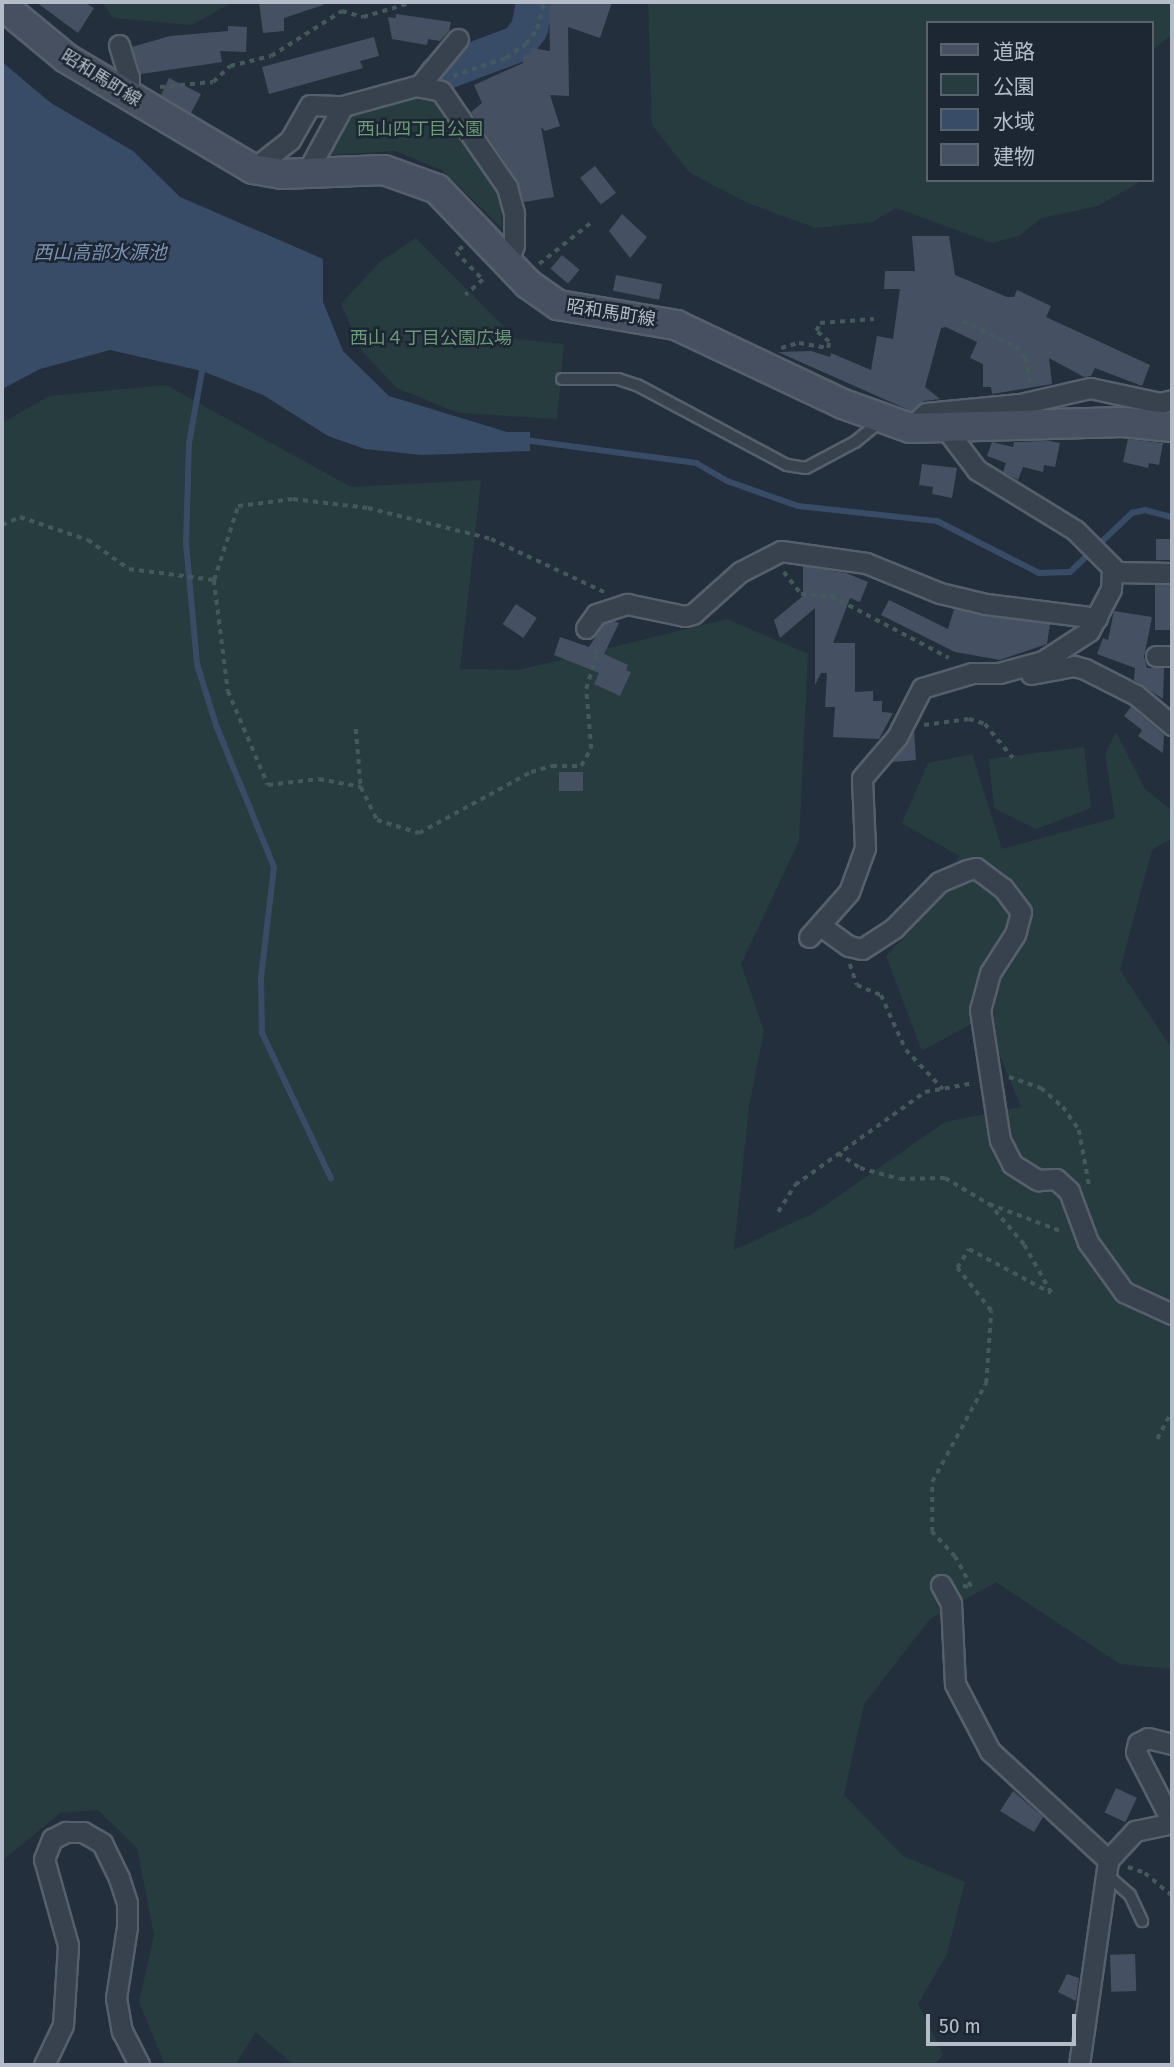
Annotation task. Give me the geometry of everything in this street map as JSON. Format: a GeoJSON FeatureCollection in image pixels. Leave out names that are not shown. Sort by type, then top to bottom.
{"type":"FeatureCollection","features":[{"type":"Feature","properties":{"kind":"main road","name":"昭和馬町線"},"geometry":{"type":"LineString","coordinates":[[2,5],[66,58],[253,169],[269,174],[363,169],[410,176],[437,189],[480,232],[511,253],[542,297],[558,305],[676,324],[882,419],[910,428],[1123,422],[1172,427]]}},
{"type":"Feature","properties":{"kind":"street"},"geometry":{"type":"LineString","coordinates":[[419,86],[458,39]]}},
{"type":"Feature","properties":{"kind":"street"},"geometry":{"type":"LineString","coordinates":[[120,45],[133,97]]}},
{"type":"Feature","properties":{"kind":"street"},"geometry":{"type":"LineString","coordinates":[[253,169],[290,140],[310,105],[343,106],[419,86],[441,91],[507,187],[514,214],[511,253]]}},
{"type":"Feature","properties":{"kind":"street"},"geometry":{"type":"LineString","coordinates":[[307,172],[343,106]]}},
{"type":"Feature","properties":{"kind":"street"},"geometry":{"type":"LineString","coordinates":[[910,428],[926,413],[1032,401],[1090,388],[1160,403],[1172,400]]}},
{"type":"Feature","properties":{"kind":"street"},"geometry":{"type":"LineString","coordinates":[[946,429],[977,470],[1034,502],[1092,547],[1113,572],[1172,573]]}},
{"type":"Feature","properties":{"kind":"street"},"geometry":{"type":"LineString","coordinates":[[586,628],[596,614],[626,604],[685,617],[740,572],[771,554],[796,552],[855,560],[940,593],[986,604],[1097,618]]}},
{"type":"Feature","properties":{"kind":"street"},"geometry":{"type":"LineString","coordinates":[[999,673],[1043,661],[1089,631],[1097,618],[1113,572]]}},
{"type":"Feature","properties":{"kind":"street"},"geometry":{"type":"LineString","coordinates":[[1172,725],[1136,695],[1074,666],[1018,676],[972,673],[922,688],[886,754],[862,778],[867,817],[859,870],[843,902],[815,931],[862,949],[894,928],[940,882],[960,873],[976,868],[1003,888],[1021,912],[1015,934],[990,973],[980,1010],[988,1081],[1000,1140],[1012,1164],[1038,1180],[1056,1179],[1069,1191],[1088,1241],[1124,1293],[1147,1307],[1172,1314]]}},
{"type":"Feature","properties":{"kind":"street"},"geometry":{"type":"LineString","coordinates":[[941,1585],[951,1604],[955,1684],[990,1751],[1107,1867]]}},
{"type":"Feature","properties":{"kind":"street"},"geometry":{"type":"LineString","coordinates":[[1079,2065],[1107,1867],[1135,1831],[1172,1823],[1136,1752],[1138,1743],[1148,1738],[1172,1744]]}},
{"type":"Feature","properties":{"kind":"street"},"geometry":{"type":"LineString","coordinates":[[44,2065],[63,2025],[68,1945],[44,1859],[52,1839],[66,1832],[83,1832],[102,1843],[119,1878],[127,1903],[127,1927],[116,1998],[122,2031],[139,2065]]}},
{"type":"Feature","properties":{"kind":"lane"},"geometry":{"type":"LineString","coordinates":[[562,379],[618,379],[637,385],[787,465],[806,468],[855,442],[882,419]]}},
{"type":"Feature","properties":{"kind":"lane"},"geometry":{"type":"LineString","coordinates":[[1107,1867],[1130,1895],[1142,1921]]}},
{"type":"Feature","properties":{"kind":"path"},"geometry":{"type":"LineString","coordinates":[[133,97],[170,83],[213,82],[230,66],[271,56],[342,11],[363,17],[413,2]]}},
{"type":"Feature","properties":{"kind":"path"},"geometry":{"type":"LineString","coordinates":[[441,91],[453,76],[506,58],[526,44],[537,29],[544,2]]}},
{"type":"Feature","properties":{"kind":"path"},"geometry":{"type":"LineString","coordinates":[[511,253],[537,266],[593,221]]}},
{"type":"Feature","properties":{"kind":"path"},"geometry":{"type":"LineString","coordinates":[[466,296],[483,280],[456,253],[480,232]]}},
{"type":"Feature","properties":{"kind":"path"},"geometry":{"type":"LineString","coordinates":[[770,366],[783,344],[828,348],[829,342],[816,331],[820,323],[874,319]]}},
{"type":"Feature","properties":{"kind":"path"},"geometry":{"type":"LineString","coordinates":[[963,321],[1016,347],[1026,358],[1032,401]]}},
{"type":"Feature","properties":{"kind":"path"},"geometry":{"type":"LineString","coordinates":[[361,787],[319,779],[268,785],[228,691],[214,580],[238,506],[293,499],[368,508],[491,539],[626,604]]}},
{"type":"Feature","properties":{"kind":"path"},"geometry":{"type":"LineString","coordinates":[[2,525],[20,517],[88,540],[130,569],[214,580]]}},
{"type":"Feature","properties":{"kind":"path"},"geometry":{"type":"LineString","coordinates":[[771,554],[802,594],[831,596],[860,609],[931,651],[962,663],[972,673]]}},
{"type":"Feature","properties":{"kind":"path"},"geometry":{"type":"LineString","coordinates":[[356,729],[361,787],[377,820],[419,833],[531,772],[552,766],[581,766],[591,748],[586,688],[597,654],[586,628]]}},
{"type":"Feature","properties":{"kind":"path"},"geometry":{"type":"LineString","coordinates":[[901,727],[969,719],[985,724],[1013,758]]}},
{"type":"Feature","properties":{"kind":"path"},"geometry":{"type":"LineString","coordinates":[[849,961],[857,985],[881,995],[906,1050],[943,1089]]}},
{"type":"Feature","properties":{"kind":"path"},"geometry":{"type":"LineString","coordinates":[[778,1212],[795,1185],[925,1092],[1007,1076],[1041,1088],[1063,1107],[1079,1130],[1086,1154],[1089,1187]]}},
{"type":"Feature","properties":{"kind":"path"},"geometry":{"type":"LineString","coordinates":[[838,1153],[860,1168],[900,1179],[945,1178],[989,1204],[1088,1241]]}},
{"type":"Feature","properties":{"kind":"path"},"geometry":{"type":"LineString","coordinates":[[941,1585],[971,1587],[955,1557],[932,1532],[932,1482],[986,1383],[991,1311],[957,1268],[970,1249],[1051,1293],[1024,1245],[989,1204]]}},
{"type":"Feature","properties":{"kind":"path"},"geometry":{"type":"LineString","coordinates":[[1157,1439],[1172,1412]]}},
{"type":"Feature","properties":{"kind":"path"},"geometry":{"type":"LineString","coordinates":[[1107,1867],[1146,1873],[1172,1896]]}},
{"type":"Feature","properties":{"kind":"green space"},"geometry":{"type":"Polygon","coordinates":[[[102,2],[233,2],[192,25],[113,18],[102,2]]]}},
{"type":"Feature","properties":{"kind":"green space"},"geometry":{"type":"Polygon","coordinates":[[[648,2],[1172,2],[1172,35],[1153,49],[1153,21],[926,21],[926,182],[1140,182],[1098,206],[1042,218],[1019,236],[992,243],[896,208],[872,222],[816,228],[750,204],[690,173],[652,125],[648,2]]]}},
{"type":"Feature","properties":{"kind":"green space","name":"西山四丁目公園"},"geometry":{"type":"Polygon","coordinates":[[[413,97],[438,102],[500,192],[502,228],[442,170],[395,151],[328,155],[348,115],[413,97]]]}},
{"type":"Feature","properties":{"kind":"green space","name":"西山４丁目公園広場"},"geometry":{"type":"Polygon","coordinates":[[[416,238],[516,339],[564,344],[557,419],[459,413],[397,388],[362,351],[341,304],[380,262],[416,238]]]}},
{"type":"Feature","properties":{"kind":"green space"},"geometry":{"type":"Polygon","coordinates":[[[166,385],[351,487],[481,480],[460,669],[519,670],[727,619],[808,654],[799,841],[741,964],[764,1031],[749,1107],[734,1250],[814,1213],[945,1122],[1021,1107],[984,1017],[922,1051],[886,956],[942,897],[959,856],[902,823],[928,763],[972,754],[1002,849],[1115,818],[1105,754],[1116,732],[1145,789],[1172,811],[1172,838],[1152,850],[1120,970],[1172,1049],[1172,1669],[1120,1664],[996,1582],[930,1619],[864,1704],[844,1795],[903,1856],[965,1882],[947,1954],[918,2004],[943,2054],[935,2065],[294,2065],[256,2032],[235,2065],[165,2065],[139,2002],[154,1935],[137,1848],[98,1810],[60,1813],[2,1861],[2,423],[49,396],[166,385]]]}},
{"type":"Feature","properties":{"kind":"green space"},"geometry":{"type":"Polygon","coordinates":[[[1084,747],[1091,808],[1036,829],[994,808],[989,759],[1084,747]]]}},
{"type":"Feature","properties":{"kind":"water","name":"西山高部水源池"},"geometry":{"type":"Polygon","coordinates":[[[2,62],[51,103],[133,151],[180,197],[323,259],[323,302],[343,351],[389,396],[507,432],[530,432],[530,451],[422,455],[365,449],[328,436],[263,395],[202,371],[110,350],[40,369],[2,389],[2,62]]]}},
{"type":"Feature","properties":{"kind":"building"},"geometry":{"type":"Polygon","coordinates":[[[36,2],[84,2],[94,8],[78,33],[36,2]]]}},
{"type":"Feature","properties":{"kind":"building"},"geometry":{"type":"Polygon","coordinates":[[[259,2],[322,2],[323,5],[284,18],[284,31],[263,33],[259,2]]]}},
{"type":"Feature","properties":{"kind":"building"},"geometry":{"type":"Polygon","coordinates":[[[553,2],[612,2],[600,38],[568,27],[569,96],[550,95],[560,126],[545,131],[541,127],[554,197],[524,202],[517,180],[471,112],[482,103],[474,85],[523,63],[524,54],[530,54],[531,48],[550,51],[549,8],[553,2]]]}},
{"type":"Feature","properties":{"kind":"building"},"geometry":{"type":"Polygon","coordinates":[[[396,14],[451,22],[449,31],[440,41],[428,39],[427,45],[392,39],[388,17],[396,18],[396,14]]]}},
{"type":"Feature","properties":{"kind":"building"},"geometry":{"type":"Polygon","coordinates":[[[228,26],[247,27],[246,52],[220,51],[222,62],[141,74],[132,47],[170,36],[228,31],[228,26]]]}},
{"type":"Feature","properties":{"kind":"building"},"geometry":{"type":"Polygon","coordinates":[[[374,37],[379,56],[360,61],[363,68],[269,94],[262,67],[374,37]]]}},
{"type":"Feature","properties":{"kind":"building"},"geometry":{"type":"Polygon","coordinates":[[[169,78],[201,94],[191,113],[161,95],[169,78]]]}},
{"type":"Feature","properties":{"kind":"building"},"geometry":{"type":"Polygon","coordinates":[[[595,166],[616,193],[601,204],[580,178],[595,166]]]}},
{"type":"Feature","properties":{"kind":"building"},"geometry":{"type":"Polygon","coordinates":[[[622,214],[647,237],[630,258],[609,231],[622,214]]]}},
{"type":"Feature","properties":{"kind":"building"},"geometry":{"type":"Polygon","coordinates":[[[912,236],[949,236],[955,275],[1007,297],[1014,297],[1017,290],[1051,306],[1046,317],[1150,365],[1142,386],[1095,368],[1091,376],[1084,377],[1049,358],[1052,384],[992,394],[991,387],[983,387],[983,364],[970,358],[977,342],[946,327],[941,328],[925,387],[940,399],[924,401],[911,411],[778,352],[811,351],[830,357],[831,353],[871,370],[877,336],[893,339],[900,289],[884,289],[885,271],[915,271],[912,236]]]}},
{"type":"Feature","properties":{"kind":"building"},"geometry":{"type":"Polygon","coordinates":[[[562,255],[580,270],[568,284],[550,269],[562,255]]]}},
{"type":"Feature","properties":{"kind":"building"},"geometry":{"type":"Polygon","coordinates":[[[616,275],[662,284],[659,300],[613,291],[616,275]]]}},
{"type":"Feature","properties":{"kind":"building"},"geometry":{"type":"Polygon","coordinates":[[[1128,439],[1163,443],[1159,465],[1149,463],[1148,468],[1123,462],[1128,439]]]}},
{"type":"Feature","properties":{"kind":"building"},"geometry":{"type":"Polygon","coordinates":[[[992,442],[1013,447],[1014,442],[1060,443],[1055,467],[1044,465],[1043,472],[1023,467],[1018,480],[1003,472],[1006,463],[987,456],[992,442]]]}},
{"type":"Feature","properties":{"kind":"building"},"geometry":{"type":"Polygon","coordinates":[[[922,464],[957,468],[952,498],[932,494],[933,487],[919,485],[922,464]]]}},
{"type":"Feature","properties":{"kind":"building"},"geometry":{"type":"Polygon","coordinates":[[[1156,539],[1172,539],[1172,560],[1156,560],[1156,539]]]}},
{"type":"Feature","properties":{"kind":"building"},"geometry":{"type":"Polygon","coordinates":[[[803,566],[846,573],[868,582],[860,602],[850,598],[833,643],[855,643],[855,692],[873,691],[873,701],[882,701],[882,712],[893,713],[879,739],[833,737],[835,707],[825,707],[827,673],[821,673],[815,685],[815,608],[780,638],[774,620],[803,596],[803,566]]]}},
{"type":"Feature","properties":{"kind":"building"},"geometry":{"type":"Polygon","coordinates":[[[1155,585],[1172,585],[1172,630],[1155,630],[1155,585]]]}},
{"type":"Feature","properties":{"kind":"building"},"geometry":{"type":"Polygon","coordinates":[[[889,600],[948,629],[954,609],[1050,624],[1047,644],[1000,660],[955,652],[881,615],[889,600]]]}},
{"type":"Feature","properties":{"kind":"building"},"geometry":{"type":"Polygon","coordinates":[[[516,604],[537,618],[523,638],[503,624],[516,604]]]}},
{"type":"Feature","properties":{"kind":"building"},"geometry":{"type":"Polygon","coordinates":[[[1114,611],[1152,617],[1144,657],[1147,668],[1164,668],[1163,699],[1134,680],[1135,668],[1097,654],[1103,638],[1108,640],[1114,611]]]}},
{"type":"Feature","properties":{"kind":"building"},"geometry":{"type":"Polygon","coordinates":[[[614,621],[619,623],[604,654],[628,665],[626,670],[631,672],[620,696],[594,684],[599,673],[554,655],[560,637],[589,647],[604,624],[614,621]]]}},
{"type":"Feature","properties":{"kind":"building"},"geometry":{"type":"Polygon","coordinates":[[[1131,707],[1164,735],[1163,753],[1138,736],[1142,730],[1124,716],[1131,707]]]}},
{"type":"Feature","properties":{"kind":"building"},"geometry":{"type":"Polygon","coordinates":[[[914,730],[916,760],[893,762],[908,743],[914,730]]]}},
{"type":"Feature","properties":{"kind":"building"},"geometry":{"type":"Polygon","coordinates":[[[559,772],[583,772],[583,791],[559,791],[559,772]]]}},
{"type":"Feature","properties":{"kind":"building"},"geometry":{"type":"Polygon","coordinates":[[[1116,1788],[1137,1798],[1125,1822],[1105,1812],[1116,1788]]]}},
{"type":"Feature","properties":{"kind":"building"},"geometry":{"type":"Polygon","coordinates":[[[1013,1791],[1043,1817],[1034,1832],[1000,1811],[1013,1791]]]}},
{"type":"Feature","properties":{"kind":"building"},"geometry":{"type":"Polygon","coordinates":[[[1135,1954],[1136,1991],[1111,1992],[1110,1955],[1135,1954]]]}},
{"type":"Feature","properties":{"kind":"building"},"geometry":{"type":"Polygon","coordinates":[[[1067,1974],[1079,1978],[1076,2001],[1058,1992],[1067,1974]]]}},
{"type":"Feature","properties":{"kind":"waterway"},"geometry":{"type":"LineString","coordinates":[[436,74],[518,43],[529,28],[534,2]]}},
{"type":"Feature","properties":{"kind":"waterway"},"geometry":{"type":"LineString","coordinates":[[202,371],[189,443],[186,543],[197,664],[216,725],[274,867],[261,978],[262,1033],[331,1178]]}},
{"type":"Feature","properties":{"kind":"waterway"},"geometry":{"type":"LineString","coordinates":[[524,440],[696,463],[727,481],[798,506],[937,521],[1039,573],[1070,572],[1132,513],[1145,510],[1172,517]]}}]}
